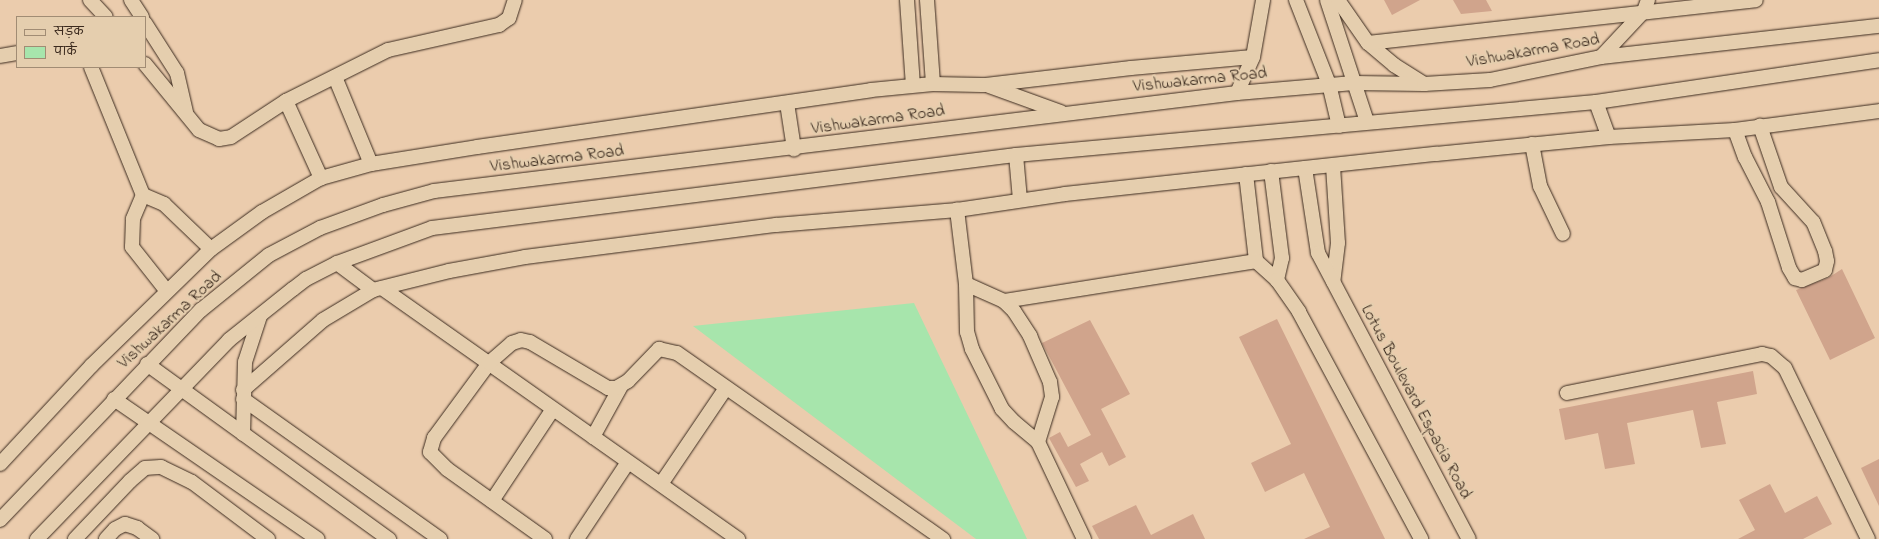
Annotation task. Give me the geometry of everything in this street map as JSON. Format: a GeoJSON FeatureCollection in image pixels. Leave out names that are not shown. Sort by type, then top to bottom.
{"type":"FeatureCollection","features":[{"type":"Feature","properties":{"kind":"street"},"geometry":{"type":"LineString","coordinates":[[131,0],[141,16]]}},
{"type":"Feature","properties":{"kind":"street"},"geometry":{"type":"LineString","coordinates":[[146,65],[199,130],[219,139],[231,137],[286,101],[388,50],[499,25],[509,18],[515,0]]}},
{"type":"Feature","properties":{"kind":"street"},"geometry":{"type":"LineString","coordinates":[[907,0],[913,85]]}},
{"type":"Feature","properties":{"kind":"street"},"geometry":{"type":"LineString","coordinates":[[927,0],[933,84]]}},
{"type":"Feature","properties":{"kind":"street"},"geometry":{"type":"LineString","coordinates":[[1237,93],[1253,57],[1263,0]]}},
{"type":"Feature","properties":{"kind":"street"},"geometry":{"type":"LineString","coordinates":[[1296,0],[1329,84],[1339,126]]}},
{"type":"Feature","properties":{"kind":"street"},"geometry":{"type":"LineString","coordinates":[[1327,0],[1367,122]]}},
{"type":"Feature","properties":{"kind":"street"},"geometry":{"type":"LineString","coordinates":[[1338,0],[1368,43],[1394,65],[1424,84]]}},
{"type":"Feature","properties":{"kind":"street"},"geometry":{"type":"LineString","coordinates":[[1368,43],[1647,4],[1756,0]]}},
{"type":"Feature","properties":{"kind":"street"},"geometry":{"type":"LineString","coordinates":[[93,1],[105,16]]}},
{"type":"Feature","properties":{"kind":"street"},"geometry":{"type":"LineString","coordinates":[[1601,57],[1647,4]]}},
{"type":"Feature","properties":{"kind":"street"},"geometry":{"type":"LineString","coordinates":[[146,24],[177,73],[186,114]]}},
{"type":"Feature","properties":{"kind":"street","name":"Vishwakarma Road"},"geometry":{"type":"LineString","coordinates":[[0,520],[147,364],[201,310],[269,255],[320,228],[383,205],[434,191],[794,149],[1064,113],[1237,93],[1329,84],[1424,84],[1490,80],[1601,57],[1879,26]]}},
{"type":"Feature","properties":{"kind":"street"},"geometry":{"type":"LineString","coordinates":[[0,56],[16,53]]}},
{"type":"Feature","properties":{"kind":"street"},"geometry":{"type":"LineString","coordinates":[[0,464],[166,290],[211,249],[262,212],[321,178],[372,164],[660,119],[787,104],[913,85],[986,85],[1131,68],[1253,57]]}},
{"type":"Feature","properties":{"kind":"street"},"geometry":{"type":"LineString","coordinates":[[37,539],[148,422],[229,340],[306,279],[337,263],[432,228],[1016,155],[1596,102],[1879,60]]}},
{"type":"Feature","properties":{"kind":"street"},"geometry":{"type":"LineString","coordinates":[[91,68],[143,195],[164,204],[211,249]]}},
{"type":"Feature","properties":{"kind":"street"},"geometry":{"type":"LineString","coordinates":[[335,76],[372,164]]}},
{"type":"Feature","properties":{"kind":"street"},"geometry":{"type":"LineString","coordinates":[[986,85],[1064,113]]}},
{"type":"Feature","properties":{"kind":"street"},"geometry":{"type":"LineString","coordinates":[[286,101],[321,178]]}},
{"type":"Feature","properties":{"kind":"street"},"geometry":{"type":"LineString","coordinates":[[1596,102],[1609,137]]}},
{"type":"Feature","properties":{"kind":"street"},"geometry":{"type":"LineString","coordinates":[[787,104],[794,149]]}},
{"type":"Feature","properties":{"kind":"street"},"geometry":{"type":"LineString","coordinates":[[243,394],[323,320],[378,289],[449,271],[525,257],[776,225],[956,210],[1020,200],[1271,171],[1333,166],[1609,137],[1735,130],[1879,111]]}},
{"type":"Feature","properties":{"kind":"street"},"geometry":{"type":"LineString","coordinates":[[1735,130],[1772,216],[1793,275],[1802,280],[1824,270],[1827,261],[1823,246],[1813,222],[1794,203],[1777,178],[1760,126]]}},
{"type":"Feature","properties":{"kind":"street"},"geometry":{"type":"LineString","coordinates":[[1532,144],[1540,186],[1563,234]]}},
{"type":"Feature","properties":{"kind":"street"},"geometry":{"type":"LineString","coordinates":[[1016,155],[1020,200]]}},
{"type":"Feature","properties":{"kind":"street"},"geometry":{"type":"LineString","coordinates":[[1333,166],[1338,242],[1333,282]]}},
{"type":"Feature","properties":{"kind":"street","name":"Lotus Boulevard Espacia Road"},"geometry":{"type":"LineString","coordinates":[[1305,168],[1315,241],[1333,282],[1468,539]]}},
{"type":"Feature","properties":{"kind":"street"},"geometry":{"type":"LineString","coordinates":[[1271,171],[1282,258],[1277,280]]}},
{"type":"Feature","properties":{"kind":"street"},"geometry":{"type":"LineString","coordinates":[[1246,174],[1256,262],[1277,280],[1299,312],[1420,539]]}},
{"type":"Feature","properties":{"kind":"street"},"geometry":{"type":"LineString","coordinates":[[143,195],[133,219],[132,247],[166,290]]}},
{"type":"Feature","properties":{"kind":"street"},"geometry":{"type":"LineString","coordinates":[[1772,216],[1794,203]]}},
{"type":"Feature","properties":{"kind":"street"},"geometry":{"type":"LineString","coordinates":[[956,210],[966,284],[967,332],[972,349],[1002,409],[1014,422],[1038,442],[1084,539]]}},
{"type":"Feature","properties":{"kind":"street"},"geometry":{"type":"LineString","coordinates":[[1004,301],[1256,262]]}},
{"type":"Feature","properties":{"kind":"street"},"geometry":{"type":"LineString","coordinates":[[337,263],[489,363],[738,539]]}},
{"type":"Feature","properties":{"kind":"street"},"geometry":{"type":"LineString","coordinates":[[966,284],[1004,301],[1014,311],[1030,336],[1050,382],[1052,397],[1050,412],[1038,442]]}},
{"type":"Feature","properties":{"kind":"street"},"geometry":{"type":"LineString","coordinates":[[243,434],[245,362],[260,316]]}},
{"type":"Feature","properties":{"kind":"street"},"geometry":{"type":"LineString","coordinates":[[545,539],[447,470],[430,452],[434,438],[489,363],[512,343],[522,340],[530,342],[600,385],[608,388],[621,386]]}},
{"type":"Feature","properties":{"kind":"street"},"geometry":{"type":"LineString","coordinates":[[593,437],[621,386],[653,353],[659,349],[666,349],[726,388],[925,534],[943,539]]}},
{"type":"Feature","properties":{"kind":"street"},"geometry":{"type":"LineString","coordinates":[[1567,393],[1762,354],[1771,356],[1785,368],[1868,539]]}},
{"type":"Feature","properties":{"kind":"street"},"geometry":{"type":"LineString","coordinates":[[147,364],[388,539]]}},
{"type":"Feature","properties":{"kind":"street"},"geometry":{"type":"LineString","coordinates":[[661,484],[726,388]]}},
{"type":"Feature","properties":{"kind":"street"},"geometry":{"type":"LineString","coordinates":[[243,394],[440,539]]}},
{"type":"Feature","properties":{"kind":"street"},"geometry":{"type":"LineString","coordinates":[[114,399],[318,539]]}},
{"type":"Feature","properties":{"kind":"street"},"geometry":{"type":"LineString","coordinates":[[492,501],[553,409]]}},
{"type":"Feature","properties":{"kind":"street"},"geometry":{"type":"LineString","coordinates":[[577,539],[628,462]]}},
{"type":"Feature","properties":{"kind":"street"},"geometry":{"type":"LineString","coordinates":[[75,539],[130,481],[145,468],[161,467],[192,482],[268,539]]}},
{"type":"Feature","properties":{"kind":"street"},"geometry":{"type":"LineString","coordinates":[[106,539],[115,529],[125,524],[137,528],[152,539]]}},
{"type":"Feature","properties":{"kind":"green space"},"geometry":{"type":"Polygon","coordinates":[[[914,303],[1027,539],[976,539],[693,326],[914,303]]]}},
{"type":"Feature","properties":{"kind":"building"},"geometry":{"type":"Polygon","coordinates":[[[1384,0],[1420,0],[1392,15],[1384,0]]]}},
{"type":"Feature","properties":{"kind":"building"},"geometry":{"type":"Polygon","coordinates":[[[1453,0],[1486,0],[1492,11],[1461,14],[1453,0]]]}},
{"type":"Feature","properties":{"kind":"building"},"geometry":{"type":"Polygon","coordinates":[[[1842,269],[1875,338],[1830,360],[1796,290],[1828,278],[1842,269]]]}},
{"type":"Feature","properties":{"kind":"building"},"geometry":{"type":"Polygon","coordinates":[[[1277,319],[1385,539],[1304,539],[1330,527],[1304,473],[1265,492],[1251,463],[1291,444],[1239,337],[1277,319]]]}},
{"type":"Feature","properties":{"kind":"building"},"geometry":{"type":"Polygon","coordinates":[[[1090,320],[1130,394],[1101,409],[1126,457],[1109,466],[1102,452],[1080,464],[1089,481],[1076,487],[1049,438],[1060,432],[1068,447],[1091,435],[1042,343],[1090,320]]]}},
{"type":"Feature","properties":{"kind":"building"},"geometry":{"type":"Polygon","coordinates":[[[1753,371],[1757,394],[1717,402],[1726,444],[1701,448],[1693,410],[1627,423],[1635,464],[1605,469],[1598,433],[1565,440],[1559,409],[1753,371]]]}},
{"type":"Feature","properties":{"kind":"building"},"geometry":{"type":"Polygon","coordinates":[[[1879,459],[1879,506],[1861,468],[1879,459]]]}},
{"type":"Feature","properties":{"kind":"building"},"geometry":{"type":"Polygon","coordinates":[[[1770,484],[1785,513],[1817,496],[1832,524],[1803,539],[1738,539],[1755,530],[1739,500],[1770,484]]]}},
{"type":"Feature","properties":{"kind":"building"},"geometry":{"type":"Polygon","coordinates":[[[1136,505],[1151,535],[1193,514],[1205,539],[1099,539],[1092,526],[1136,505]]]}}]}
